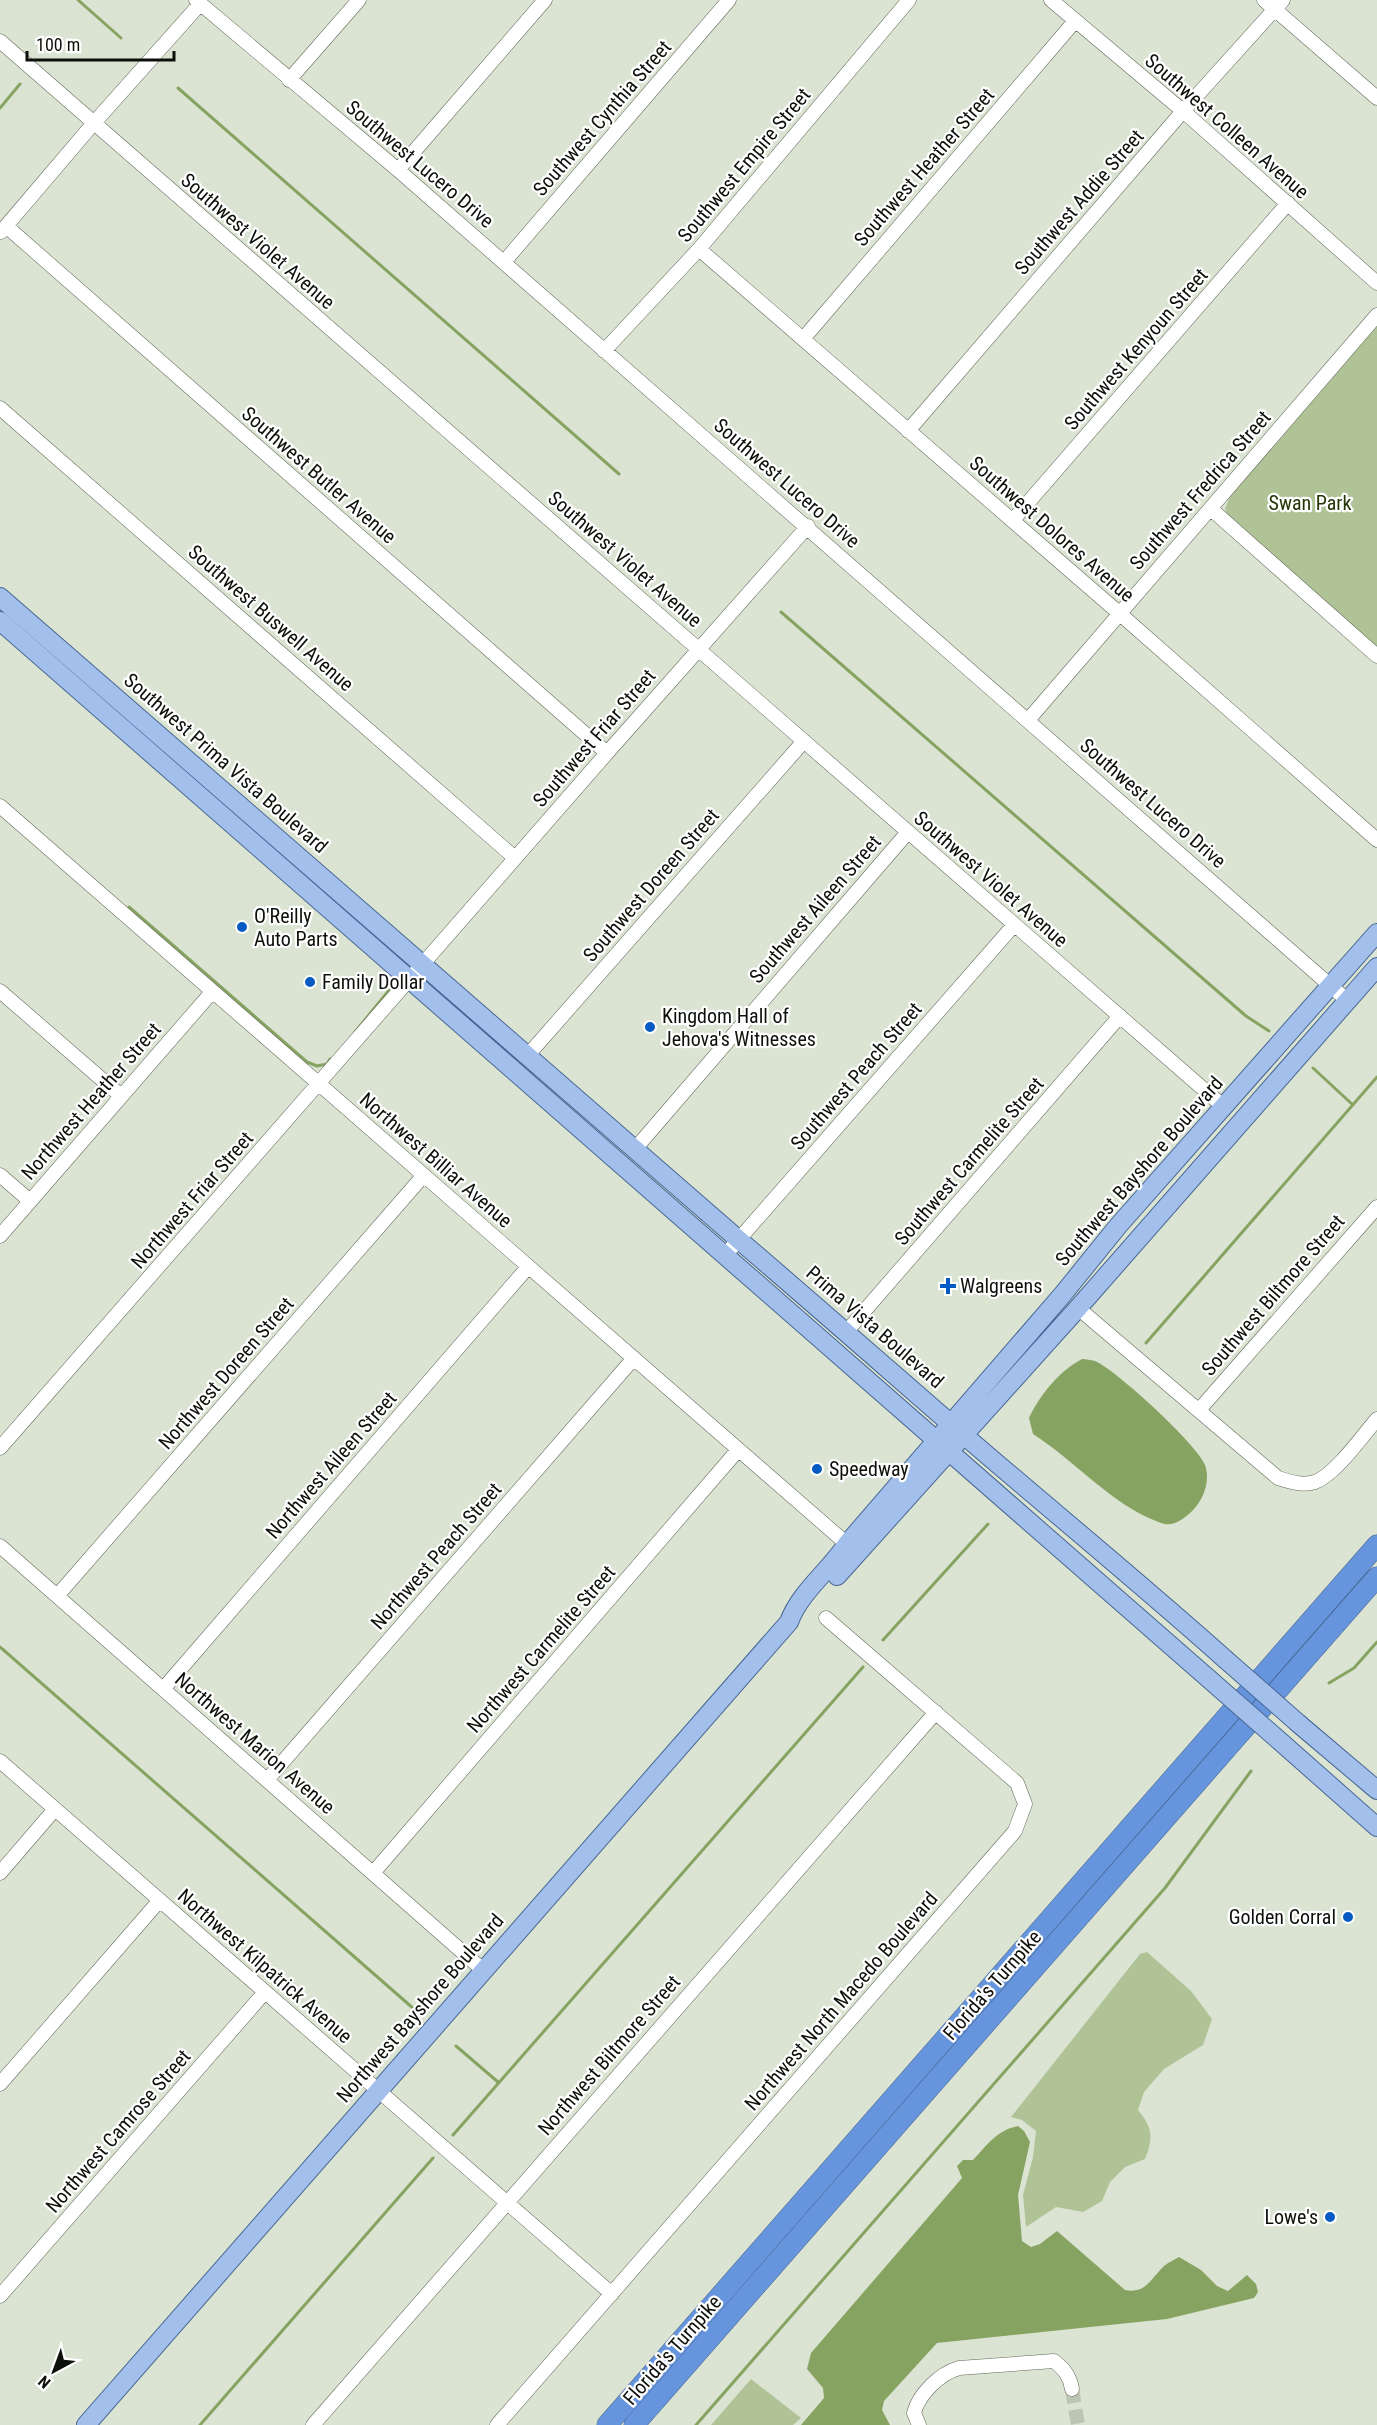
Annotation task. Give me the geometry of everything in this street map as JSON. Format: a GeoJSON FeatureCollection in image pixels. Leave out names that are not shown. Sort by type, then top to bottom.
{"type":"FeatureCollection","features":[{"type":"Feature","properties":{"kind":"highway","name":"Florida's Turnpike"},"geometry":{"type":"LineString","coordinates":[[607,2425],[1377,1545]]}},
{"type":"Feature","properties":{"kind":"highway","name":"Florida's Turnpike"},"geometry":{"type":"LineString","coordinates":[[634,2425],[1377,1577]]}},
{"type":"Feature","properties":{"kind":"main road","name":"Southwest Prima Vista Boulevard"},"geometry":{"type":"LineString","coordinates":[[0,597],[417,970]]}},
{"type":"Feature","properties":{"kind":"main road","name":"Southwest Prima Vista Boulevard"},"geometry":{"type":"LineString","coordinates":[[0,621],[417,970]]}},
{"type":"Feature","properties":{"kind":"main road","name":"Southwest Bayshore Boulevard"},"geometry":{"type":"LineString","coordinates":[[958,1429],[1173,1163],[1377,933]]}},
{"type":"Feature","properties":{"kind":"main road","name":"Southwest Bayshore Boulevard"},"geometry":{"type":"LineString","coordinates":[[942,1446],[1078,1308],[1377,967]]}},
{"type":"Feature","properties":{"kind":"main road","name":"Prima Vista Boulevard"},"geometry":{"type":"LineString","coordinates":[[417,970],[528,1055],[635,1149],[733,1247],[942,1446],[1377,1827]]}},
{"type":"Feature","properties":{"kind":"main road","name":"Prima Vista Boulevard"},"geometry":{"type":"LineString","coordinates":[[417,970],[733,1247],[847,1332],[1144,1586],[1224,1659],[1377,1790]]}},
{"type":"Feature","properties":{"kind":"main road"},"geometry":{"type":"LineString","coordinates":[[1197,1172],[1194,1163],[1198,1149],[1233,1107],[1240,1089]]}},
{"type":"Feature","properties":{"kind":"main road"},"geometry":{"type":"LineString","coordinates":[[1134,1245],[1136,1232],[1176,1184],[1179,1176],[1173,1163]]}},
{"type":"Feature","properties":{"kind":"main road","name":"Northwest Bayshore Boulevard"},"geometry":{"type":"LineString","coordinates":[[86,2425],[789,1622],[794,1610],[847,1544],[942,1446]]}},
{"type":"Feature","properties":{"kind":"main road","name":"Northwest Bayshore Boulevard"},"geometry":{"type":"LineString","coordinates":[[789,1622],[801,1618],[942,1446]]}},
{"type":"Feature","properties":{"kind":"street"},"geometry":{"type":"LineString","coordinates":[[289,80],[359,0]]}},
{"type":"Feature","properties":{"kind":"street"},"geometry":{"type":"LineString","coordinates":[[398,170],[545,0]]}},
{"type":"Feature","properties":{"kind":"street","name":"Southwest Cynthia Street"},"geometry":{"type":"LineString","coordinates":[[504,262],[729,0]]}},
{"type":"Feature","properties":{"kind":"street","name":"Southwest Empire Street"},"geometry":{"type":"LineString","coordinates":[[604,351],[699,249],[909,0]]}},
{"type":"Feature","properties":{"kind":"street","name":"Southwest Colleen Avenue"},"geometry":{"type":"LineString","coordinates":[[1051,0],[1183,111],[1377,283]]}},
{"type":"Feature","properties":{"kind":"street"},"geometry":{"type":"LineString","coordinates":[[3,230],[198,2]]}},
{"type":"Feature","properties":{"kind":"street","name":"Southwest Lucero Drive"},"geometry":{"type":"LineString","coordinates":[[198,2],[398,170],[1348,1000]]}},
{"type":"Feature","properties":{"kind":"street"},"geometry":{"type":"LineString","coordinates":[[1274,3],[1377,98]]}},
{"type":"Feature","properties":{"kind":"street","name":"Southwest Addie Street"},"geometry":{"type":"LineString","coordinates":[[908,430],[1274,3]]}},
{"type":"Feature","properties":{"kind":"street","name":"Southwest Heather Street"},"geometry":{"type":"LineString","coordinates":[[803,339],[1076,21]]}},
{"type":"Feature","properties":{"kind":"street","name":"Southwest Violet Avenue"},"geometry":{"type":"LineString","coordinates":[[0,41],[1224,1107]]}},
{"type":"Feature","properties":{"kind":"street","name":"Southwest Kenyoun Street"},"geometry":{"type":"LineString","coordinates":[[1013,520],[1288,203]]}},
{"type":"Feature","properties":{"kind":"street","name":"Southwest Butler Avenue"},"geometry":{"type":"LineString","coordinates":[[3,230],[607,753]]}},
{"type":"Feature","properties":{"kind":"street","name":"Southwest Dolores Avenue"},"geometry":{"type":"LineString","coordinates":[[699,249],[1013,520],[1377,840]]}},
{"type":"Feature","properties":{"kind":"street","name":"Southwest Fredrica Street"},"geometry":{"type":"LineString","coordinates":[[1029,719],[1377,315]]}},
{"type":"Feature","properties":{"kind":"street","name":"Southwest Buswell Avenue"},"geometry":{"type":"LineString","coordinates":[[0,408],[515,858]]}},
{"type":"Feature","properties":{"kind":"street"},"geometry":{"type":"LineString","coordinates":[[1211,509],[1377,656]]}},
{"type":"Feature","properties":{"kind":"street","name":"Southwest Friar Street"},"geometry":{"type":"LineString","coordinates":[[417,970],[808,526]]}},
{"type":"Feature","properties":{"kind":"street","name":"Southwest Doreen Street"},"geometry":{"type":"LineString","coordinates":[[528,1055],[804,741]]}},
{"type":"Feature","properties":{"kind":"street","name":"Northwest Billiar Avenue"},"geometry":{"type":"LineString","coordinates":[[0,806],[847,1544]]}},
{"type":"Feature","properties":{"kind":"street","name":"Southwest Aileen Street"},"geometry":{"type":"LineString","coordinates":[[635,1149],[908,832]]}},
{"type":"Feature","properties":{"kind":"street","name":"Southwest Peach Street"},"geometry":{"type":"LineString","coordinates":[[733,1247],[1014,924]]}},
{"type":"Feature","properties":{"kind":"street","name":"Northwest Friar Street"},"geometry":{"type":"LineString","coordinates":[[0,1448],[417,970]]}},
{"type":"Feature","properties":{"kind":"street"},"geometry":{"type":"LineString","coordinates":[[0,991],[121,1096]]}},
{"type":"Feature","properties":{"kind":"street","name":"Northwest Heather Street"},"geometry":{"type":"LineString","coordinates":[[0,1236],[212,992]]}},
{"type":"Feature","properties":{"kind":"street","name":"Southwest Carmelite Street"},"geometry":{"type":"LineString","coordinates":[[847,1332],[1120,1016]]}},
{"type":"Feature","properties":{"kind":"street"},"geometry":{"type":"LineString","coordinates":[[0,1175],[30,1201]]}},
{"type":"Feature","properties":{"kind":"street","name":"Northwest Doreen Street"},"geometry":{"type":"LineString","coordinates":[[57,1596],[424,1175]]}},
{"type":"Feature","properties":{"kind":"street","name":"Southwest Biltmore Street"},"geometry":{"type":"LineString","coordinates":[[1199,1410],[1377,1207]]}},
{"type":"Feature","properties":{"kind":"street","name":"Northwest Aileen Street"},"geometry":{"type":"LineString","coordinates":[[164,1688],[528,1267]]}},
{"type":"Feature","properties":{"kind":"street"},"geometry":{"type":"LineString","coordinates":[[1078,1308],[1278,1478],[1293,1483],[1317,1481],[1330,1471],[1377,1419]]}},
{"type":"Feature","properties":{"kind":"street","name":"Northwest Peach Street"},"geometry":{"type":"LineString","coordinates":[[267,1780],[634,1358]]}},
{"type":"Feature","properties":{"kind":"street","name":"Northwest Carmelite Street"},"geometry":{"type":"LineString","coordinates":[[373,1873],[738,1450]]}},
{"type":"Feature","properties":{"kind":"street","name":"Northwest Marion Avenue"},"geometry":{"type":"LineString","coordinates":[[0,1546],[483,1970]]}},
{"type":"Feature","properties":{"kind":"street","name":"Northwest North Macedo Boulevard"},"geometry":{"type":"LineString","coordinates":[[498,2425],[1014,1831],[1025,1804],[1017,1783],[826,1618]]}},
{"type":"Feature","properties":{"kind":"street","name":"Northwest Biltmore Street"},"geometry":{"type":"LineString","coordinates":[[312,2425],[936,1712]]}},
{"type":"Feature","properties":{"kind":"street","name":"Northwest Kilpatrick Avenue"},"geometry":{"type":"LineString","coordinates":[[0,1761],[612,2294]]}},
{"type":"Feature","properties":{"kind":"street"},"geometry":{"type":"LineString","coordinates":[[0,1872],[56,1809]]}},
{"type":"Feature","properties":{"kind":"street"},"geometry":{"type":"LineString","coordinates":[[0,2084],[160,1900]]}},
{"type":"Feature","properties":{"kind":"street","name":"Northwest Camrose Street"},"geometry":{"type":"LineString","coordinates":[[0,2296],[265,1992]]}},
{"type":"Feature","properties":{"kind":"street"},"geometry":{"type":"LineString","coordinates":[[919,2425],[914,2414],[917,2402],[945,2372],[959,2368],[1054,2361],[1065,2370],[1072,2389]]}},
{"type":"Feature","properties":{"kind":"green space","name":"Swan Park"},"geometry":{"type":"Polygon","coordinates":[[[1377,325],[1377,649],[1228,518],[1225,509],[1231,494],[1377,325]]]}},
{"type":"Feature","properties":{"kind":"green space"},"geometry":{"type":"Polygon","coordinates":[[[1147,1952],[1191,1991],[1212,2019],[1203,2045],[1164,2069],[1144,2092],[1138,2110],[1149,2127],[1150,2133],[1150,2144],[1145,2159],[1125,2167],[1110,2182],[1102,2201],[1083,2212],[1056,2207],[1026,2227],[1023,2195],[1033,2157],[1036,2131],[1022,2120],[1011,2117],[1140,1954],[1147,1952]]]}},
{"type":"Feature","properties":{"kind":"green space"},"geometry":{"type":"Polygon","coordinates":[[[751,2379],[801,2418],[793,2425],[711,2425],[751,2379]]]}},
{"type":"Feature","properties":{"kind":"shaded area"},"geometry":{"type":"Polygon","coordinates":[[[1082,1359],[1095,1361],[1120,1378],[1188,1441],[1205,1465],[1207,1478],[1202,1498],[1189,1514],[1179,1521],[1172,1524],[1161,1523],[1126,1505],[1033,1434],[1029,1418],[1039,1401],[1058,1377],[1082,1359]]]}},
{"type":"Feature","properties":{"kind":"shaded area"},"geometry":{"type":"Polygon","coordinates":[[[1018,2126],[1030,2142],[1018,2195],[1022,2241],[1031,2247],[1040,2244],[1057,2231],[1125,2290],[1132,2291],[1142,2288],[1165,2266],[1179,2257],[1201,2270],[1217,2286],[1228,2291],[1247,2275],[1256,2284],[1258,2292],[1254,2298],[1167,2319],[937,2343],[884,2401],[882,2410],[890,2425],[801,2425],[824,2398],[823,2388],[807,2369],[811,2353],[962,2178],[957,2166],[963,2160],[973,2160],[998,2135],[1018,2126]]]}},
{"type":"Feature","properties":{"kind":"waterway"},"geometry":{"type":"LineString","coordinates":[[78,0],[121,38]]}},
{"type":"Feature","properties":{"kind":"waterway"},"geometry":{"type":"LineString","coordinates":[[0,108],[20,84]]}},
{"type":"Feature","properties":{"kind":"waterway"},"geometry":{"type":"LineString","coordinates":[[178,88],[619,474]]}},
{"type":"Feature","properties":{"kind":"waterway"},"geometry":{"type":"LineString","coordinates":[[781,612],[1246,1016],[1269,1031]]}},
{"type":"Feature","properties":{"kind":"waterway"},"geometry":{"type":"LineString","coordinates":[[129,907],[307,1062],[317,1066],[327,1064],[330,1059]]}},
{"type":"Feature","properties":{"kind":"waterway"},"geometry":{"type":"LineString","coordinates":[[355,1032],[390,989]]}},
{"type":"Feature","properties":{"kind":"waterway"},"geometry":{"type":"LineString","coordinates":[[1313,1068],[1353,1105]]}},
{"type":"Feature","properties":{"kind":"waterway"},"geometry":{"type":"LineString","coordinates":[[1146,1343],[1377,1077]]}},
{"type":"Feature","properties":{"kind":"waterway"},"geometry":{"type":"LineString","coordinates":[[883,1640],[988,1524]]}},
{"type":"Feature","properties":{"kind":"waterway"},"geometry":{"type":"LineString","coordinates":[[1329,1683],[1354,1668],[1377,1642]]}},
{"type":"Feature","properties":{"kind":"waterway"},"geometry":{"type":"LineString","coordinates":[[0,1647],[414,2009]]}},
{"type":"Feature","properties":{"kind":"waterway"},"geometry":{"type":"LineString","coordinates":[[453,2135],[863,1667]]}},
{"type":"Feature","properties":{"kind":"waterway"},"geometry":{"type":"LineString","coordinates":[[696,2425],[1165,1888],[1251,1771]]}},
{"type":"Feature","properties":{"kind":"waterway"},"geometry":{"type":"LineString","coordinates":[[456,2046],[498,2082]]}},
{"type":"Feature","properties":{"kind":"waterway"},"geometry":{"type":"LineString","coordinates":[[200,2425],[433,2158]]}},
{"type":"Feature","properties":{"kind":"tunnel"},"geometry":{"type":"LineString","coordinates":[[1072,2389],[1078,2425]]}},
{"type":"Feature","properties":{"kind":"place","name":"O'Reilly Auto Parts"},"geometry":{"type":"Point","coordinates":[242,927]}},
{"type":"Feature","properties":{"kind":"place","name":"Family Dollar"},"geometry":{"type":"Point","coordinates":[310,982]}},
{"type":"Feature","properties":{"kind":"place","name":"Kingdom Hall of Jehova's Witnesses"},"geometry":{"type":"Point","coordinates":[650,1027]}},
{"type":"Feature","properties":{"kind":"place","name":"Walgreens"},"geometry":{"type":"Point","coordinates":[948,1286]}},
{"type":"Feature","properties":{"kind":"place","name":"Speedway"},"geometry":{"type":"Point","coordinates":[817,1469]}},
{"type":"Feature","properties":{"kind":"place","name":"Golden Corral"},"geometry":{"type":"Point","coordinates":[1348,1917]}},
{"type":"Feature","properties":{"kind":"place","name":"Lowe's"},"geometry":{"type":"Point","coordinates":[1330,2217]}}]}
